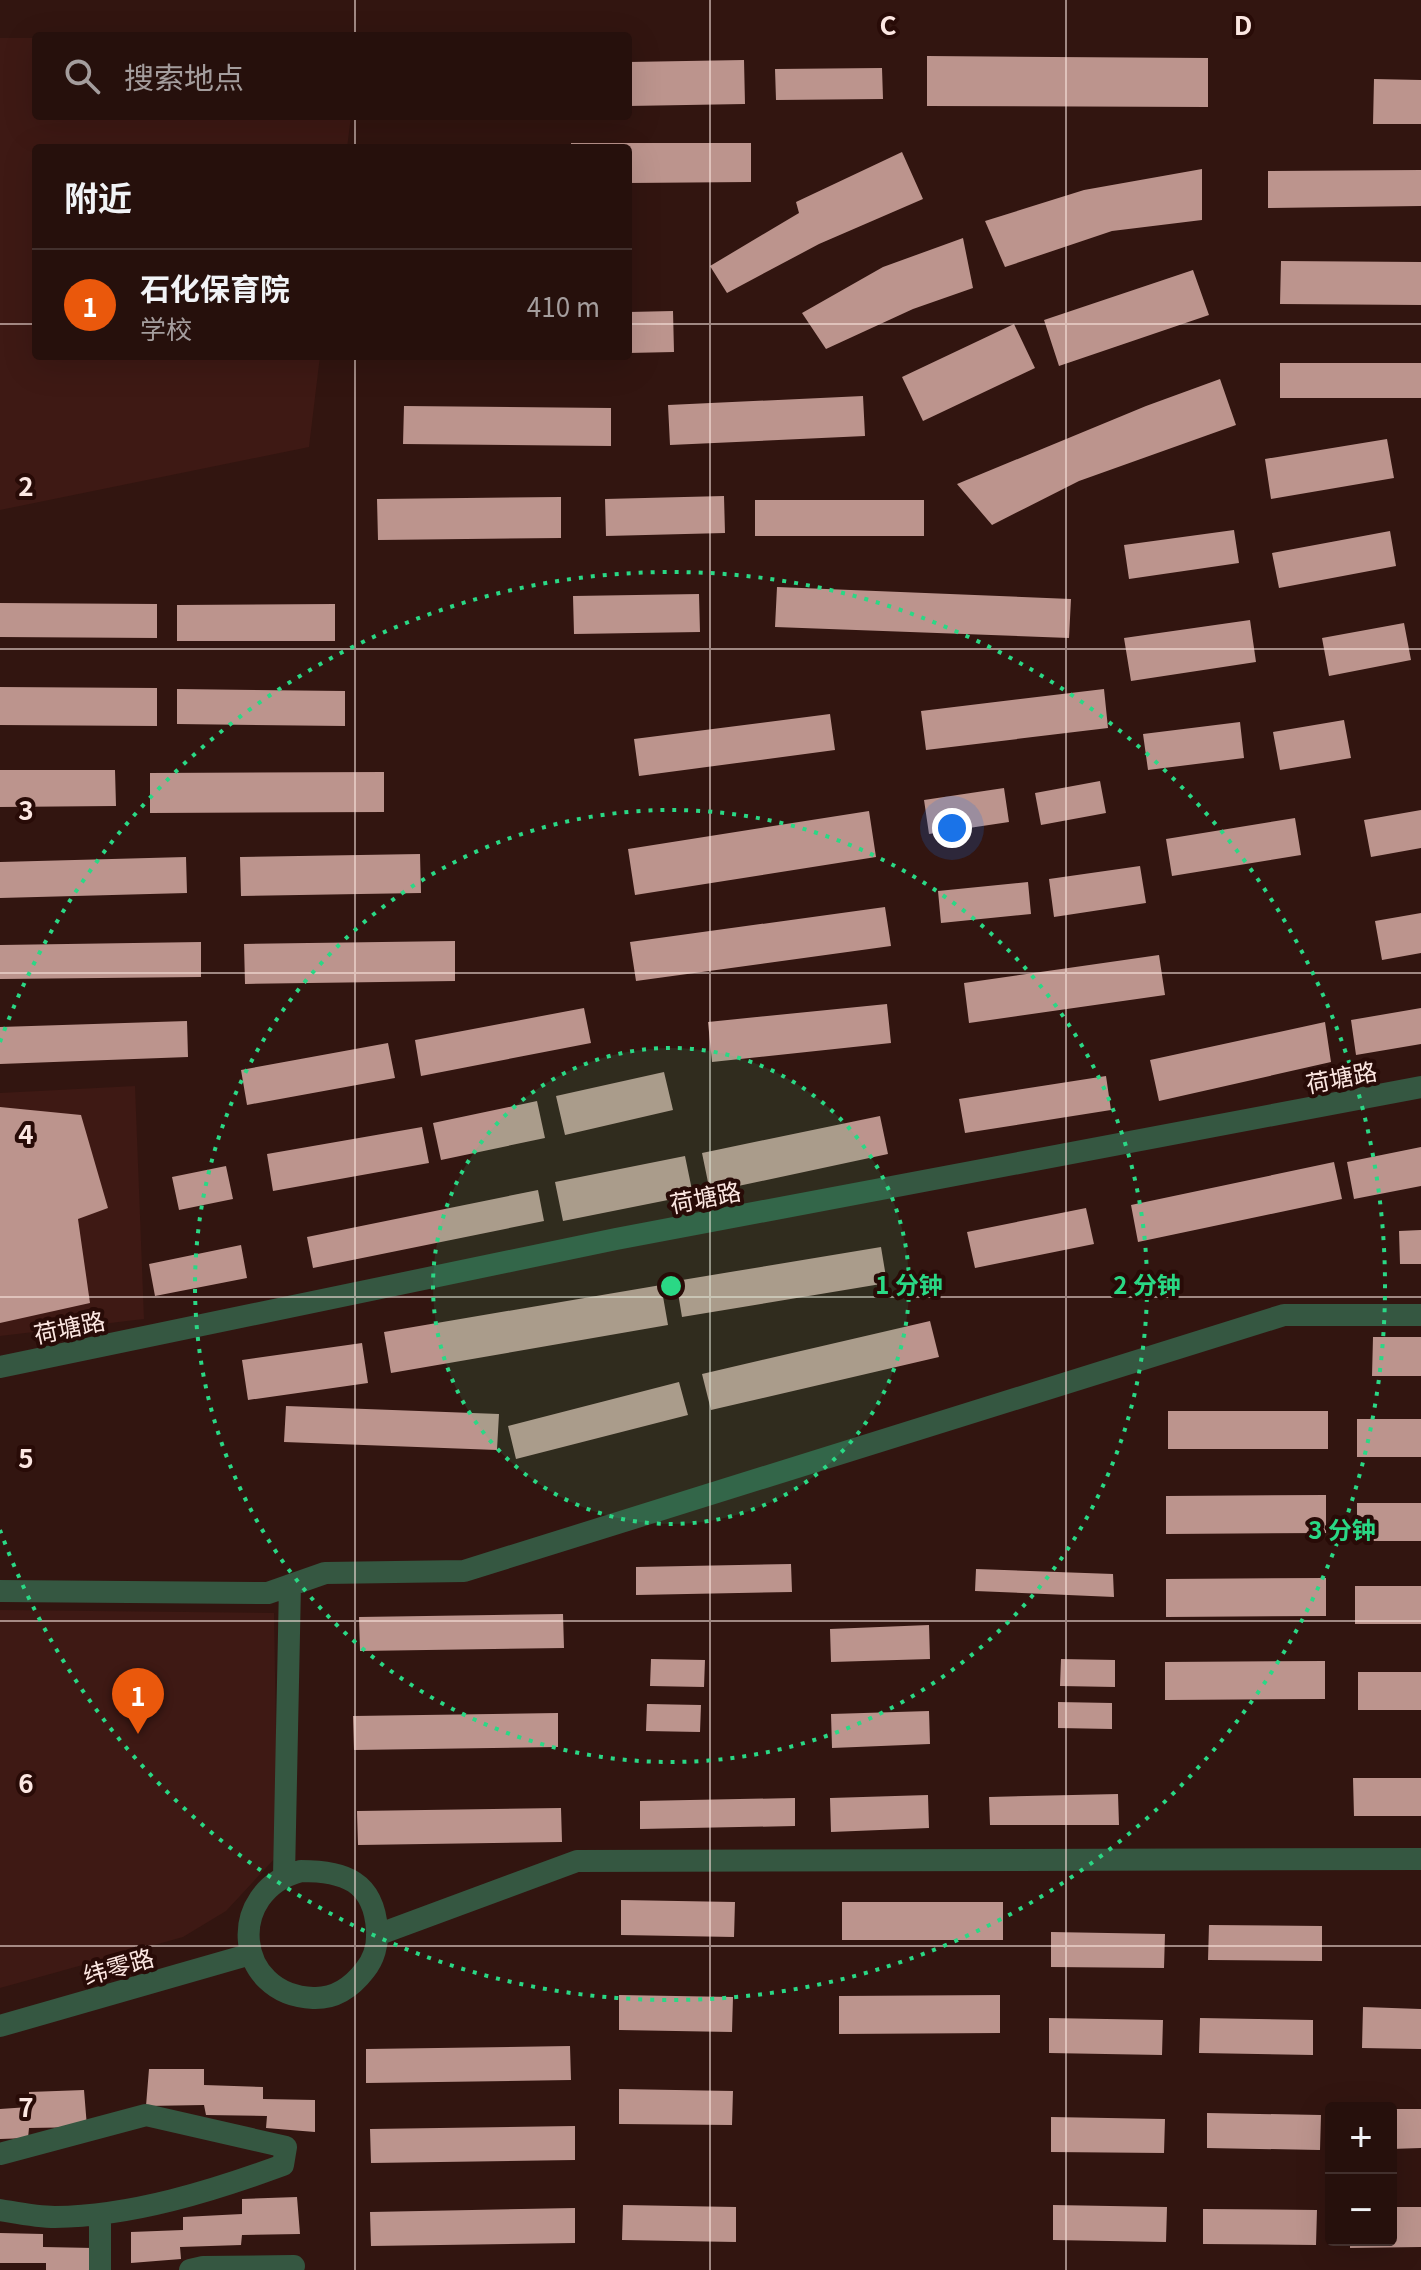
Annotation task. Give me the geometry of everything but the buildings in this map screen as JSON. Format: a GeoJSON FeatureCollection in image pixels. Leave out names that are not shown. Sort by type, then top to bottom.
{"type":"FeatureCollection","features":[{"type":"Feature","properties":{"kind":"street","name":"荷塘路"},"geometry":{"type":"LineString","coordinates":[[0,1367],[616,1239],[1421,1087]]}},
{"type":"Feature","properties":{"kind":"street"},"geometry":{"type":"LineString","coordinates":[[0,1591],[268,1593],[325,1573],[464,1571],[1284,1315],[1421,1315]]}},
{"type":"Feature","properties":{"kind":"street"},"geometry":{"type":"LineString","coordinates":[[284,1876],[290,1585]]}},
{"type":"Feature","properties":{"kind":"street"},"geometry":{"type":"LineString","coordinates":[[377,1935],[577,1861],[1421,1859]]}},
{"type":"Feature","properties":{"kind":"street"},"geometry":{"type":"LineString","coordinates":[[301,1871],[339,1874],[365,1891],[373,1905],[377,1935],[369,1965],[350,1987],[335,1995],[300,1997],[282,1992],[258,1970],[251,1954],[248,1939],[252,1912],[259,1899],[284,1876],[301,1871]]}},
{"type":"Feature","properties":{"kind":"street","name":"纬零路"},"geometry":{"type":"LineString","coordinates":[[0,2026],[251,1954]]}},
{"type":"Feature","properties":{"kind":"street"},"geometry":{"type":"LineString","coordinates":[[0,2154],[146,2115],[286,2147],[283,2165],[170,2200],[100,2214],[52,2217],[0,2210]]}},
{"type":"Feature","properties":{"kind":"street"},"geometry":{"type":"LineString","coordinates":[[100,2214],[100,2270]]}},
{"type":"Feature","properties":{"kind":"street"},"geometry":{"type":"LineString","coordinates":[[199,2269],[294,2266]]}},
{"type":"Feature","properties":{"kind":"shaded area"},"geometry":{"type":"Polygon","coordinates":[[[0,38],[32,38],[32,120],[350,120],[348,144],[32,144],[32,360],[320,360],[309,447],[0,510],[0,38]]]}},
{"type":"Feature","properties":{"kind":"shaded area"},"geometry":{"type":"Polygon","coordinates":[[[135,1086],[144,1319],[0,1336],[0,1093],[135,1086]]]}},
{"type":"Feature","properties":{"kind":"shaded area"},"geometry":{"type":"Polygon","coordinates":[[[0,1610],[274,1613],[278,1855],[226,1911],[183,1937],[0,1988],[0,1610]]]}},
{"type":"Feature","properties":{"kind":"place","name":"石化保育院"},"geometry":{"type":"Point","coordinates":[138,1734]}}]}
